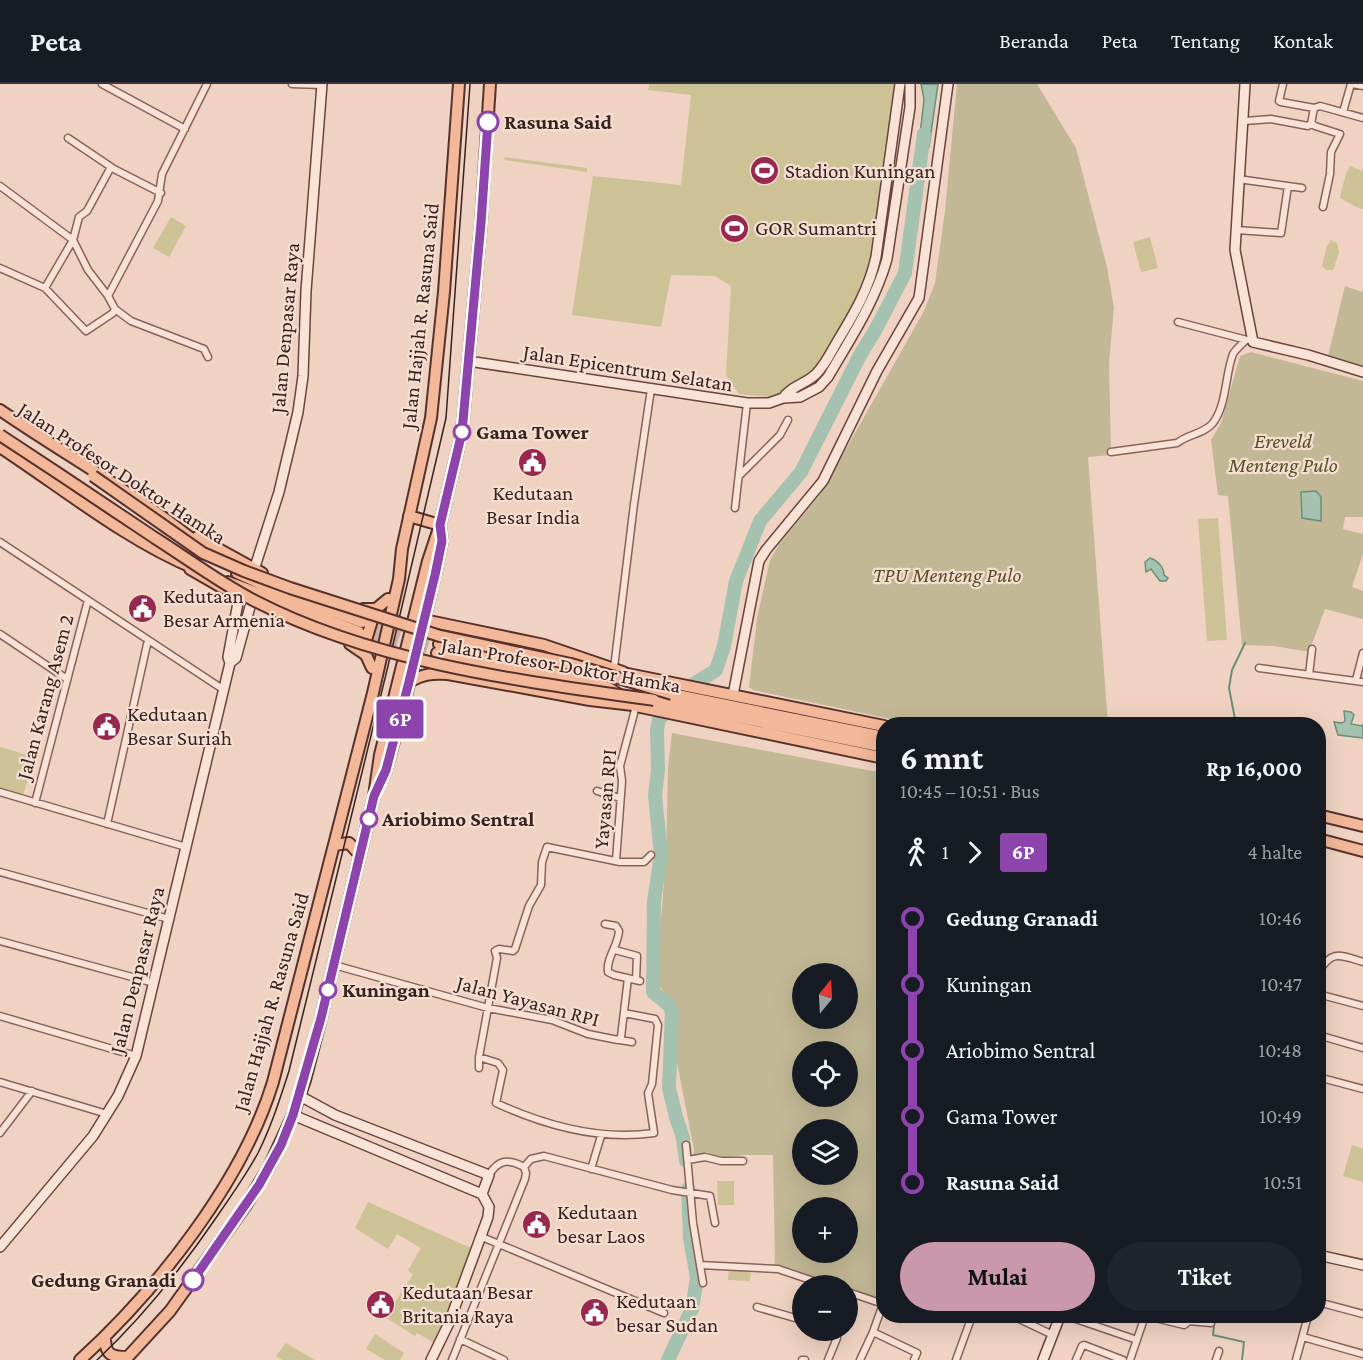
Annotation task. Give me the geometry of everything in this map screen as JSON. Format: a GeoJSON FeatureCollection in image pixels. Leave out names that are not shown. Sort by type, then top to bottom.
{"type":"FeatureCollection","features":[{"type":"Feature","properties":{"kind":"main road","name":"Jalan Hajjah R. Rasuna Said"},"geometry":{"type":"LineString","coordinates":[[80,1360],[143,1297],[201,1221],[229,1178],[258,1125],[279,1061],[399,579],[402,549],[425,450],[435,393],[459,84]]}},
{"type":"Feature","properties":{"kind":"main road"},"geometry":{"type":"LineString","coordinates":[[105,1337],[105,1349],[108,1353],[126,1359],[170,1311],[246,1205],[269,1167],[300,1096],[374,796],[380,755],[462,432],[481,223],[490,84]]}},
{"type":"Feature","properties":{"kind":"main road"},"geometry":{"type":"LineString","coordinates":[[0,410],[184,531],[254,570],[370,612],[373,617],[366,640],[350,644]]}},
{"type":"Feature","properties":{"kind":"main road","name":"Jalan Profesor Doktor Hamka"},"geometry":{"type":"LineString","coordinates":[[0,416],[102,482],[202,553],[290,588],[440,636],[571,664],[665,692],[876,735]]}},
{"type":"Feature","properties":{"kind":"main road","name":"Jalan Profesor Doktor Hamka"},"geometry":{"type":"LineString","coordinates":[[0,435],[228,586],[256,602],[344,637],[467,670],[560,687],[654,700],[876,745]]}},
{"type":"Feature","properties":{"kind":"main road"},"geometry":{"type":"LineString","coordinates":[[0,447],[171,559],[250,603],[350,644],[366,655],[372,668]]}},
{"type":"Feature","properties":{"kind":"main road"},"geometry":{"type":"LineString","coordinates":[[409,516],[440,525]]}},
{"type":"Feature","properties":{"kind":"main road"},"geometry":{"type":"LineString","coordinates":[[374,796],[386,770],[409,682],[442,541],[440,525]]}},
{"type":"Feature","properties":{"kind":"main road"},"geometry":{"type":"LineString","coordinates":[[171,559],[360,627],[237,573],[223,565],[184,531]]}},
{"type":"Feature","properties":{"kind":"main road","name":"Jalan Hajjah R. Rasuna Said"},"geometry":{"type":"LineString","coordinates":[[360,742],[359,722],[396,564],[402,549]]}},
{"type":"Feature","properties":{"kind":"main road"},"geometry":{"type":"LineString","coordinates":[[363,609],[376,609],[388,599]]}},
{"type":"Feature","properties":{"kind":"main road"},"geometry":{"type":"LineString","coordinates":[[424,620],[543,645],[628,674]]}},
{"type":"Feature","properties":{"kind":"main road"},"geometry":{"type":"LineString","coordinates":[[448,674],[438,668],[430,658],[438,631],[449,626]]}},
{"type":"Feature","properties":{"kind":"main road"},"geometry":{"type":"LineString","coordinates":[[636,706],[606,686],[438,649],[591,674],[628,674],[876,724]]}},
{"type":"Feature","properties":{"kind":"main road"},"geometry":{"type":"LineString","coordinates":[[409,682],[430,673],[448,674],[590,700],[636,706],[876,756]]}},
{"type":"Feature","properties":{"kind":"main road"},"geometry":{"type":"LineString","coordinates":[[1326,817],[1363,826]]}},
{"type":"Feature","properties":{"kind":"main road"},"geometry":{"type":"LineString","coordinates":[[1326,841],[1363,851]]}},
{"type":"Feature","properties":{"kind":"main road"},"geometry":{"type":"LineString","coordinates":[[334,845],[350,843],[360,855]]}},
{"type":"Feature","properties":{"kind":"street"},"geometry":{"type":"LineString","coordinates":[[108,296],[158,201],[160,178],[207,84]]}},
{"type":"Feature","properties":{"kind":"street"},"geometry":{"type":"LineString","coordinates":[[292,84],[322,84]]}},
{"type":"Feature","properties":{"kind":"street","name":"Jalan Denpasar Raya"},"geometry":{"type":"LineString","coordinates":[[254,570],[279,492],[298,412],[303,376],[306,291],[322,84]]}},
{"type":"Feature","properties":{"kind":"street"},"geometry":{"type":"LineString","coordinates":[[859,314],[873,268],[900,84]]}},
{"type":"Feature","properties":{"kind":"street"},"geometry":{"type":"LineString","coordinates":[[859,314],[876,291],[887,259],[910,107],[910,84]]}},
{"type":"Feature","properties":{"kind":"street"},"geometry":{"type":"LineString","coordinates":[[733,695],[759,561],[823,481],[877,371],[919,298],[948,84]]}},
{"type":"Feature","properties":{"kind":"street"},"geometry":{"type":"LineString","coordinates":[[1245,84],[1245,121],[1238,179],[1235,250],[1249,341]]}},
{"type":"Feature","properties":{"kind":"street"},"geometry":{"type":"LineString","coordinates":[[1283,84],[1279,101],[1314,108],[1320,106],[1363,118]]}},
{"type":"Feature","properties":{"kind":"street"},"geometry":{"type":"LineString","coordinates":[[1343,112],[1352,84],[1363,86]]}},
{"type":"Feature","properties":{"kind":"street"},"geometry":{"type":"LineString","coordinates":[[106,85],[185,129]]}},
{"type":"Feature","properties":{"kind":"street"},"geometry":{"type":"LineString","coordinates":[[1245,121],[1270,119],[1308,126],[1311,123],[1314,108]]}},
{"type":"Feature","properties":{"kind":"street"},"geometry":{"type":"LineString","coordinates":[[1311,123],[1340,134],[1331,152],[1330,174],[1323,207]]}},
{"type":"Feature","properties":{"kind":"street"},"geometry":{"type":"LineString","coordinates":[[68,138],[111,168],[160,193]]}},
{"type":"Feature","properties":{"kind":"street"},"geometry":{"type":"LineString","coordinates":[[45,288],[73,240],[79,217],[87,211],[111,168]]}},
{"type":"Feature","properties":{"kind":"street"},"geometry":{"type":"LineString","coordinates":[[1238,179],[1302,188]]}},
{"type":"Feature","properties":{"kind":"street"},"geometry":{"type":"LineString","coordinates":[[0,186],[73,240],[88,270],[115,309],[131,321],[204,349],[208,357]]}},
{"type":"Feature","properties":{"kind":"street"},"geometry":{"type":"LineString","coordinates":[[1237,230],[1281,233],[1288,186]]}},
{"type":"Feature","properties":{"kind":"street"},"geometry":{"type":"LineString","coordinates":[[0,268],[45,288],[86,331],[113,313],[115,309]]}},
{"type":"Feature","properties":{"kind":"street","name":"Jalan Epicentrum Selatan"},"geometry":{"type":"LineString","coordinates":[[468,361],[747,403],[769,403],[819,387],[828,377],[859,314]]}},
{"type":"Feature","properties":{"kind":"street"},"geometry":{"type":"LineString","coordinates":[[1178,322],[1308,355],[1363,372]]}},
{"type":"Feature","properties":{"kind":"street"},"geometry":{"type":"LineString","coordinates":[[1112,452],[1177,443],[1185,436],[1206,430],[1214,422],[1220,408],[1234,352],[1249,341]]}},
{"type":"Feature","properties":{"kind":"street"},"geometry":{"type":"LineString","coordinates":[[614,668],[651,389]]}},
{"type":"Feature","properties":{"kind":"street"},"geometry":{"type":"LineString","coordinates":[[735,508],[747,403]]}},
{"type":"Feature","properties":{"kind":"street"},"geometry":{"type":"LineString","coordinates":[[738,477],[780,435],[788,420]]}},
{"type":"Feature","properties":{"kind":"street"},"geometry":{"type":"LineString","coordinates":[[0,542],[224,690]]}},
{"type":"Feature","properties":{"kind":"street","name":"Jalan Denpasar Raya"},"geometry":{"type":"LineString","coordinates":[[0,1247],[93,1136],[118,1096],[136,1056],[224,690],[239,597]]}},
{"type":"Feature","properties":{"kind":"street","name":"Jalan Karang Asem 2"},"geometry":{"type":"LineString","coordinates":[[35,803],[88,600]]}},
{"type":"Feature","properties":{"kind":"street","name":"Jalan Denpasar Raya"},"geometry":{"type":"LineString","coordinates":[[230,663],[236,658],[250,603]]}},
{"type":"Feature","properties":{"kind":"street"},"geometry":{"type":"LineString","coordinates":[[0,634],[67,679]]}},
{"type":"Feature","properties":{"kind":"street"},"geometry":{"type":"LineString","coordinates":[[107,824],[148,640]]}},
{"type":"Feature","properties":{"kind":"street"},"geometry":{"type":"LineString","coordinates":[[1309,675],[1312,649]]}},
{"type":"Feature","properties":{"kind":"street"},"geometry":{"type":"LineString","coordinates":[[1259,668],[1359,681],[1363,653]]}},
{"type":"Feature","properties":{"kind":"street","name":"Yayasan RPI"},"geometry":{"type":"LineString","coordinates":[[616,861],[622,781],[620,766],[636,706]]}},
{"type":"Feature","properties":{"kind":"street"},"geometry":{"type":"LineString","coordinates":[[597,791],[620,798]]}},
{"type":"Feature","properties":{"kind":"street"},"geometry":{"type":"LineString","coordinates":[[0,792],[186,847]]}},
{"type":"Feature","properties":{"kind":"street"},"geometry":{"type":"LineString","coordinates":[[479,1068],[497,958],[495,951],[515,949],[528,906],[541,885],[542,862],[548,847],[616,861],[644,862],[651,855]]}},
{"type":"Feature","properties":{"kind":"street"},"geometry":{"type":"LineString","coordinates":[[0,872],[169,919]]}},
{"type":"Feature","properties":{"kind":"street"},"geometry":{"type":"LineString","coordinates":[[605,924],[618,928],[618,939],[615,950],[607,963],[607,970],[612,975],[638,980],[637,956],[615,950]]}},
{"type":"Feature","properties":{"kind":"street"},"geometry":{"type":"LineString","coordinates":[[0,941],[154,983]]}},
{"type":"Feature","properties":{"kind":"street"},"geometry":{"type":"LineString","coordinates":[[1326,961],[1336,955],[1363,962]]}},
{"type":"Feature","properties":{"kind":"street","name":"Jalan Yayasan RPI"},"geometry":{"type":"LineString","coordinates":[[334,965],[488,1008],[552,1020],[596,1036],[620,1040],[628,978]]}},
{"type":"Feature","properties":{"kind":"street"},"geometry":{"type":"LineString","coordinates":[[1326,996],[1363,1006]]}},
{"type":"Feature","properties":{"kind":"street"},"geometry":{"type":"LineString","coordinates":[[479,1057],[498,1063],[504,1070],[496,1103],[525,1117],[601,1136],[634,1136],[654,1133],[648,1093],[656,1056],[658,1025],[653,1018],[624,1013]]}},
{"type":"Feature","properties":{"kind":"street"},"geometry":{"type":"LineString","coordinates":[[0,1016],[136,1056]]}},
{"type":"Feature","properties":{"kind":"street"},"geometry":{"type":"LineString","coordinates":[[1326,1037],[1363,1048]]}},
{"type":"Feature","properties":{"kind":"street"},"geometry":{"type":"LineString","coordinates":[[620,1040],[632,1042]]}},
{"type":"Feature","properties":{"kind":"street"},"geometry":{"type":"LineString","coordinates":[[1326,1079],[1363,1089]]}},
{"type":"Feature","properties":{"kind":"street"},"geometry":{"type":"LineString","coordinates":[[0,1082],[107,1113]]}},
{"type":"Feature","properties":{"kind":"street"},"geometry":{"type":"LineString","coordinates":[[0,1133],[32,1091]]}},
{"type":"Feature","properties":{"kind":"street"},"geometry":{"type":"LineString","coordinates":[[300,1096],[335,1115],[489,1174]]}},
{"type":"Feature","properties":{"kind":"street"},"geometry":{"type":"LineString","coordinates":[[293,1115],[482,1194],[487,1202],[489,1212],[482,1237],[449,1323],[431,1360]]}},
{"type":"Feature","properties":{"kind":"street"},"geometry":{"type":"LineString","coordinates":[[591,1169],[601,1136]]}},
{"type":"Feature","properties":{"kind":"street"},"geometry":{"type":"LineString","coordinates":[[686,1145],[693,1223],[703,1283]]}},
{"type":"Feature","properties":{"kind":"street"},"geometry":{"type":"LineString","coordinates":[[524,1167],[531,1159],[544,1156],[682,1192],[710,1196],[715,1223]]}},
{"type":"Feature","properties":{"kind":"street"},"geometry":{"type":"LineString","coordinates":[[688,1160],[705,1157],[721,1161],[743,1161]]}},
{"type":"Feature","properties":{"kind":"street"},"geometry":{"type":"LineString","coordinates":[[452,1360],[525,1179],[524,1167],[510,1161],[494,1166],[482,1194]]}},
{"type":"Feature","properties":{"kind":"street"},"geometry":{"type":"LineString","coordinates":[[482,1237],[664,1313]]}},
{"type":"Feature","properties":{"kind":"street"},"geometry":{"type":"LineString","coordinates":[[1326,1256],[1363,1264]]}},
{"type":"Feature","properties":{"kind":"street"},"geometry":{"type":"LineString","coordinates":[[700,1265],[778,1269],[796,1275]]}},
{"type":"Feature","properties":{"kind":"street"},"geometry":{"type":"LineString","coordinates":[[858,1295],[876,1302]]}},
{"type":"Feature","properties":{"kind":"street"},"geometry":{"type":"LineString","coordinates":[[1326,1304],[1363,1314]]}},
{"type":"Feature","properties":{"kind":"street"},"geometry":{"type":"LineString","coordinates":[[757,1306],[792,1317]]}},
{"type":"Feature","properties":{"kind":"street"},"geometry":{"type":"LineString","coordinates":[[860,1360],[876,1323]]}},
{"type":"Feature","properties":{"kind":"street"},"geometry":{"type":"LineString","coordinates":[[956,1360],[969,1323]]}},
{"type":"Feature","properties":{"kind":"street"},"geometry":{"type":"LineString","coordinates":[[1028,1323],[1053,1335]]}},
{"type":"Feature","properties":{"kind":"street"},"geometry":{"type":"LineString","coordinates":[[1043,1360],[1057,1323]]}},
{"type":"Feature","properties":{"kind":"street"},"geometry":{"type":"LineString","coordinates":[[1087,1323],[1137,1340]]}},
{"type":"Feature","properties":{"kind":"street"},"geometry":{"type":"LineString","coordinates":[[1130,1360],[1143,1323]]}},
{"type":"Feature","properties":{"kind":"street"},"geometry":{"type":"LineString","coordinates":[[1296,1360],[1306,1323]]}},
{"type":"Feature","properties":{"kind":"street"},"geometry":{"type":"LineString","coordinates":[[873,1332],[917,1353],[914,1360]]}},
{"type":"Feature","properties":{"kind":"street"},"geometry":{"type":"LineString","coordinates":[[1303,1338],[1363,1354]]}},
{"type":"Feature","properties":{"kind":"street"},"geometry":{"type":"LineString","coordinates":[[460,1339],[504,1360]]}},
{"type":"Feature","properties":{"kind":"street"},"geometry":{"type":"LineString","coordinates":[[828,1360],[836,1341]]}},
{"type":"Feature","properties":{"kind":"street"},"geometry":{"type":"LineString","coordinates":[[1076,1360],[1084,1345],[1123,1360]]}},
{"type":"Feature","properties":{"kind":"street"},"geometry":{"type":"LineString","coordinates":[[1216,1360],[1219,1351]]}},
{"type":"Feature","properties":{"kind":"shaded area","name":"GOR Sumantri"},"geometry":{"type":"Polygon","coordinates":[[[649,84],[903,84],[876,271],[855,323],[835,351],[825,372],[805,385],[770,397],[739,394],[726,375],[731,286],[715,276],[671,275],[661,327],[572,315],[593,176],[681,185],[691,95],[648,90],[649,84]]]}},
{"type":"Feature","properties":{"kind":"shaded area"},"geometry":{"type":"Polygon","coordinates":[[[921,84],[938,84],[929,147],[918,153],[924,99],[921,84]]]}},
{"type":"Feature","properties":{"kind":"shaded area"},"geometry":{"type":"Polygon","coordinates":[[[505,157],[587,168],[587,172],[504,160],[505,157]]]}},
{"type":"Feature","properties":{"kind":"shaded area"},"geometry":{"type":"Polygon","coordinates":[[[1350,166],[1363,171],[1363,209],[1340,198],[1350,166]]]}},
{"type":"Feature","properties":{"kind":"shaded area"},"geometry":{"type":"Polygon","coordinates":[[[171,217],[186,226],[169,257],[153,248],[171,217]]]}},
{"type":"Feature","properties":{"kind":"shaded area"},"geometry":{"type":"Polygon","coordinates":[[[1150,237],[1158,268],[1141,272],[1133,242],[1150,237]]]}},
{"type":"Feature","properties":{"kind":"shaded area"},"geometry":{"type":"Polygon","coordinates":[[[1331,240],[1337,243],[1339,253],[1333,270],[1326,270],[1322,266],[1327,246],[1331,240]]]}},
{"type":"Feature","properties":{"kind":"shaded area"},"geometry":{"type":"Polygon","coordinates":[[[1316,491],[1321,497],[1321,521],[1302,518],[1301,492],[1316,491]]]}},
{"type":"Feature","properties":{"kind":"shaded area"},"geometry":{"type":"Polygon","coordinates":[[[1218,518],[1227,640],[1207,641],[1198,519],[1218,518]]]}},
{"type":"Feature","properties":{"kind":"shaded area"},"geometry":{"type":"Polygon","coordinates":[[[1150,558],[1158,562],[1164,575],[1168,578],[1166,581],[1160,581],[1151,569],[1146,572],[1145,562],[1150,558]]]}},
{"type":"Feature","properties":{"kind":"shaded area"},"geometry":{"type":"Polygon","coordinates":[[[1344,711],[1354,715],[1351,724],[1362,726],[1363,724],[1363,738],[1338,735],[1334,722],[1345,721],[1344,711]]]}},
{"type":"Feature","properties":{"kind":"shaded area"},"geometry":{"type":"Polygon","coordinates":[[[0,747],[35,757],[23,795],[0,788],[0,747]]]}},
{"type":"Feature","properties":{"kind":"shaded area"},"geometry":{"type":"Polygon","coordinates":[[[1352,1145],[1363,1149],[1363,1182],[1343,1176],[1352,1145]]]}},
{"type":"Feature","properties":{"kind":"shaded area"},"geometry":{"type":"Polygon","coordinates":[[[717,1181],[734,1181],[734,1205],[718,1205],[717,1181]]]}},
{"type":"Feature","properties":{"kind":"shaded area"},"geometry":{"type":"Polygon","coordinates":[[[368,1202],[473,1249],[434,1343],[417,1333],[415,1336],[385,1317],[413,1275],[408,1270],[421,1248],[397,1234],[388,1249],[355,1228],[368,1202]]]}},
{"type":"Feature","properties":{"kind":"shaded area"},"geometry":{"type":"Polygon","coordinates":[[[729,1267],[751,1268],[750,1281],[728,1280],[729,1267]]]}},
{"type":"Feature","properties":{"kind":"shaded area"},"geometry":{"type":"Polygon","coordinates":[[[375,1334],[404,1353],[400,1360],[385,1360],[366,1349],[375,1334]]]}},
{"type":"Feature","properties":{"kind":"shaded area"},"geometry":{"type":"Polygon","coordinates":[[[286,1343],[315,1360],[282,1360],[276,1356],[286,1343]]]}},
{"type":"Feature","properties":{"kind":"green space","name":"TPU Menteng Pulo"},"geometry":{"type":"Polygon","coordinates":[[[957,84],[1037,84],[1076,148],[1107,267],[1114,308],[1109,362],[1111,455],[1088,457],[1107,717],[881,717],[753,690],[749,687],[757,618],[770,560],[780,543],[820,495],[924,311],[935,283],[945,211],[957,84]]]}},
{"type":"Feature","properties":{"kind":"green space"},"geometry":{"type":"Polygon","coordinates":[[[1345,286],[1362,292],[1363,289],[1363,367],[1328,356],[1345,286]]]}},
{"type":"Feature","properties":{"kind":"green space","name":"Ereveld Menteng Pulo"},"geometry":{"type":"Polygon","coordinates":[[[1251,352],[1363,381],[1363,517],[1345,517],[1343,529],[1363,534],[1363,554],[1352,587],[1363,591],[1363,619],[1325,609],[1309,652],[1274,646],[1242,645],[1228,496],[1218,495],[1211,440],[1221,423],[1240,356],[1251,352]]]}},
{"type":"Feature","properties":{"kind":"green space"},"geometry":{"type":"Polygon","coordinates":[[[672,733],[876,772],[876,1300],[858,1295],[858,1275],[802,1275],[775,1265],[773,1155],[723,1158],[706,1152],[693,1157],[694,1149],[675,1053],[677,1008],[656,982],[666,857],[668,767],[672,733]]]}},
{"type":"Feature","properties":{"kind":"waterway"},"geometry":{"type":"LineString","coordinates":[[694,684],[716,670],[724,646],[736,581],[760,521],[801,472],[859,357],[905,273],[924,134]]}},
{"type":"Feature","properties":{"kind":"waterway"},"geometry":{"type":"LineString","coordinates":[[1235,717],[1229,688],[1232,670],[1245,643]]}},
{"type":"Feature","properties":{"kind":"waterway"},"geometry":{"type":"LineString","coordinates":[[665,713],[659,720],[657,729],[658,771],[655,795],[661,855],[654,901],[653,992],[669,1005],[672,1012],[669,1088],[683,1138],[686,1161]]}},
{"type":"Feature","properties":{"kind":"waterway"},"geometry":{"type":"LineString","coordinates":[[668,1360],[692,1309],[697,1278],[690,1238],[688,1189]]}},
{"type":"Feature","properties":{"kind":"waterway"},"geometry":{"type":"LineString","coordinates":[[1214,1323],[1213,1335],[1244,1342],[1242,1360]]}},
{"type":"Feature","properties":{"kind":"tunnel"},"geometry":{"type":"LineString","coordinates":[[362,623],[439,644]]}},
{"type":"Feature","properties":{"kind":"tunnel"},"geometry":{"type":"LineString","coordinates":[[359,632],[437,653]]}},
{"type":"Feature","properties":{"kind":"tram line"},"geometry":{"type":"LineString","coordinates":[[97,1360],[162,1291],[239,1185],[263,1143],[289,1071],[446,418],[470,84]]}},
{"type":"Feature","properties":{"kind":"bus line","name":"6P"},"geometry":{"type":"LineString","coordinates":[[193,1280],[259,1185],[281,1145],[293,1115],[305,1080],[321,1018],[374,796],[386,770],[409,682],[435,575],[442,541],[440,525],[462,432],[488,122]]}},
{"type":"Feature","properties":{"kind":"place","name":"Rasuna Said"},"geometry":{"type":"Point","coordinates":[488,122]}},
{"type":"Feature","properties":{"kind":"place","name":"Stadion Kuningan"},"geometry":{"type":"Point","coordinates":[764,171]}},
{"type":"Feature","properties":{"kind":"place","name":"GOR Sumantri"},"geometry":{"type":"Point","coordinates":[734,228]}},
{"type":"Feature","properties":{"kind":"place","name":"Gama Tower"},"geometry":{"type":"Point","coordinates":[462,432]}},
{"type":"Feature","properties":{"kind":"place","name":"Kedutaan Besar India"},"geometry":{"type":"Point","coordinates":[533,462]}},
{"type":"Feature","properties":{"kind":"place","name":"Kedutaan Besar Armenia"},"geometry":{"type":"Point","coordinates":[142,608]}},
{"type":"Feature","properties":{"kind":"place","name":"Kedutaan Besar Suriah"},"geometry":{"type":"Point","coordinates":[106,726]}},
{"type":"Feature","properties":{"kind":"place","name":"Ariobimo Sentral"},"geometry":{"type":"Point","coordinates":[369,819]}},
{"type":"Feature","properties":{"kind":"place","name":"Kuningan"},"geometry":{"type":"Point","coordinates":[328,990]}},
{"type":"Feature","properties":{"kind":"place","name":"Kedutaan besar Laos"},"geometry":{"type":"Point","coordinates":[536,1224]}},
{"type":"Feature","properties":{"kind":"place","name":"Gedung Granadi"},"geometry":{"type":"Point","coordinates":[193,1280]}},
{"type":"Feature","properties":{"kind":"place","name":"Kedutaan Besar Britania Raya"},"geometry":{"type":"Point","coordinates":[381,1304]}},
{"type":"Feature","properties":{"kind":"place","name":"Kedutaan besar Sudan"},"geometry":{"type":"Point","coordinates":[595,1313]}}]}
